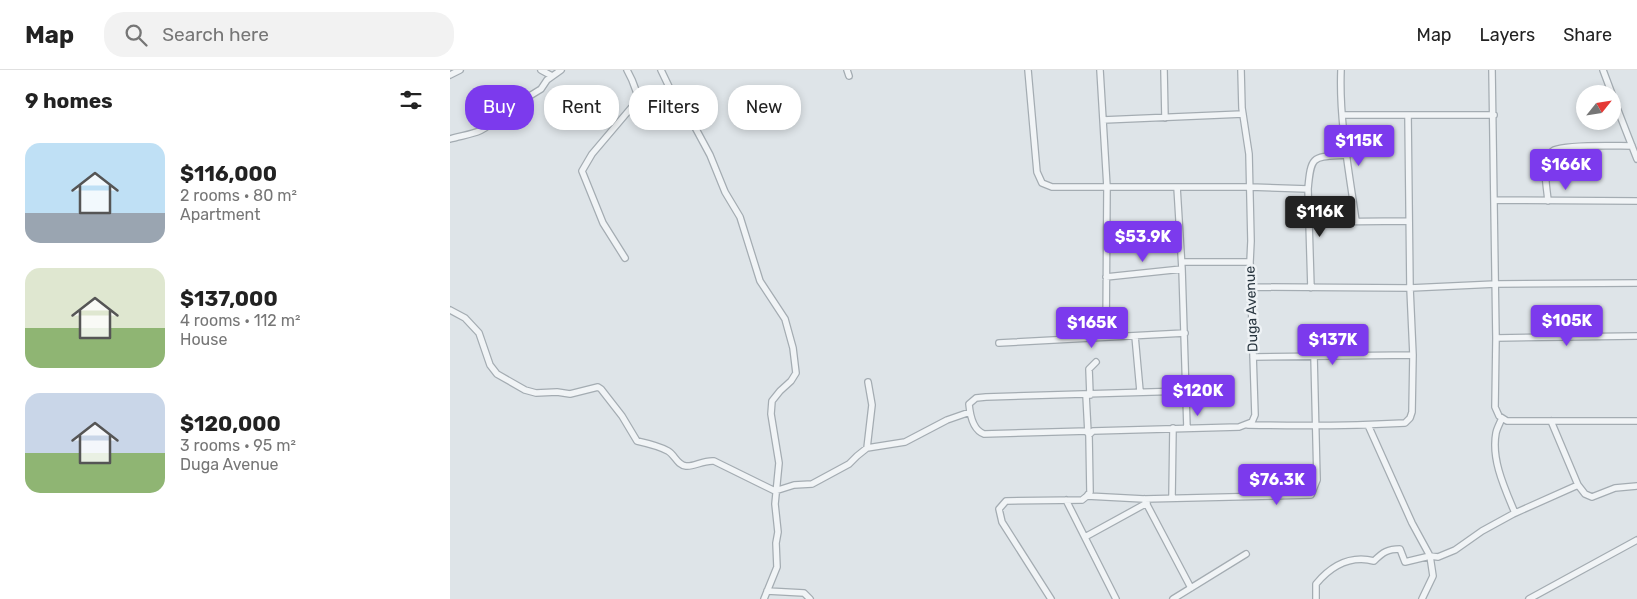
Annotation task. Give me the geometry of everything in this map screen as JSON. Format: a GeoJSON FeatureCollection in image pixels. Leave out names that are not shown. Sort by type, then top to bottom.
{"type":"FeatureCollection","features":[{"type":"Feature","properties":{"kind":"street"},"geometry":{"type":"LineString","coordinates":[[450,75],[460,70]]}},
{"type":"Feature","properties":{"kind":"street"},"geometry":{"type":"LineString","coordinates":[[541,70],[552,76]]}},
{"type":"Feature","properties":{"kind":"street"},"geometry":{"type":"LineString","coordinates":[[450,138],[483,130],[500,114],[541,89],[552,76],[561,70]]}},
{"type":"Feature","properties":{"kind":"street"},"geometry":{"type":"LineString","coordinates":[[627,70],[634,85]]}},
{"type":"Feature","properties":{"kind":"street"},"geometry":{"type":"LineString","coordinates":[[661,70],[668,85]]}},
{"type":"Feature","properties":{"kind":"street"},"geometry":{"type":"LineString","coordinates":[[1028,70],[1037,172],[1042,183],[1052,187],[1250,186],[1308,189]]}},
{"type":"Feature","properties":{"kind":"street"},"geometry":{"type":"LineString","coordinates":[[1100,70],[1107,187],[1106,338]]}},
{"type":"Feature","properties":{"kind":"street"},"geometry":{"type":"LineString","coordinates":[[1164,70],[1165,118]]}},
{"type":"Feature","properties":{"kind":"street","name":"Duga Avenue"},"geometry":{"type":"LineString","coordinates":[[1241,70],[1243,114],[1249,154],[1250,262],[1255,408],[1252,422],[1246,425]]}},
{"type":"Feature","properties":{"kind":"street"},"geometry":{"type":"LineString","coordinates":[[1341,70],[1343,115],[1356,221]]}},
{"type":"Feature","properties":{"kind":"street"},"geometry":{"type":"LineString","coordinates":[[1492,70],[1496,284],[1495,407],[1499,416],[1507,421],[1515,422],[1637,421]]}},
{"type":"Feature","properties":{"kind":"street"},"geometry":{"type":"LineString","coordinates":[[1603,70],[1608,85]]}},
{"type":"Feature","properties":{"kind":"street"},"geometry":{"type":"LineString","coordinates":[[625,258],[603,223],[582,171],[592,154],[629,112]]}},
{"type":"Feature","properties":{"kind":"street"},"geometry":{"type":"LineString","coordinates":[[1103,120],[1243,114]]}},
{"type":"Feature","properties":{"kind":"street"},"geometry":{"type":"LineString","coordinates":[[1343,115],[1494,115]]}},
{"type":"Feature","properties":{"kind":"street"},"geometry":{"type":"LineString","coordinates":[[1185,391],[1140,391],[1088,395],[976,398],[969,404],[978,432],[984,434],[1088,433],[1099,430],[1239,427],[1246,425],[1316,427],[1405,423],[1410,418],[1412,412],[1413,355],[1410,288],[1408,115]]}},
{"type":"Feature","properties":{"kind":"street"},"geometry":{"type":"LineString","coordinates":[[1621,118],[1637,159]]}},
{"type":"Feature","properties":{"kind":"street"},"geometry":{"type":"LineString","coordinates":[[696,130],[710,155],[725,192],[740,217],[760,281],[785,319],[793,348],[796,373],[772,401],[771,414],[779,463],[775,491],[778,532],[776,543],[777,567],[764,599]]}},
{"type":"Feature","properties":{"kind":"street"},"geometry":{"type":"LineString","coordinates":[[1548,201],[1546,166],[1550,152],[1556,149],[1568,148],[1632,146]]}},
{"type":"Feature","properties":{"kind":"street"},"geometry":{"type":"LineString","coordinates":[[1311,288],[1308,189],[1310,166],[1316,160],[1326,156],[1347,155]]}},
{"type":"Feature","properties":{"kind":"street"},"geometry":{"type":"LineString","coordinates":[[1177,187],[1185,333],[1187,428]]}},
{"type":"Feature","properties":{"kind":"street"},"geometry":{"type":"LineString","coordinates":[[1494,200],[1637,202]]}},
{"type":"Feature","properties":{"kind":"street"},"geometry":{"type":"LineString","coordinates":[[1309,222],[1409,220]]}},
{"type":"Feature","properties":{"kind":"street"},"geometry":{"type":"LineString","coordinates":[[1182,262],[1250,262]]}},
{"type":"Feature","properties":{"kind":"street"},"geometry":{"type":"LineString","coordinates":[[1106,277],[1182,270]]}},
{"type":"Feature","properties":{"kind":"street"},"geometry":{"type":"LineString","coordinates":[[1251,287],[1410,288],[1496,284],[1637,283]]}},
{"type":"Feature","properties":{"kind":"street"},"geometry":{"type":"LineString","coordinates":[[450,310],[465,318],[479,333],[490,365],[497,374],[525,390],[536,393],[557,392],[570,394],[598,388],[602,389],[622,416],[637,441],[658,446],[669,452],[681,464],[688,467],[706,460],[714,461],[775,491],[812,484],[848,464],[867,448],[905,442],[941,422],[970,412]]}},
{"type":"Feature","properties":{"kind":"street"},"geometry":{"type":"LineString","coordinates":[[999,343],[1185,333]]}},
{"type":"Feature","properties":{"kind":"street"},"geometry":{"type":"LineString","coordinates":[[1135,336],[1140,391]]}},
{"type":"Feature","properties":{"kind":"street"},"geometry":{"type":"LineString","coordinates":[[1496,338],[1637,336]]}},
{"type":"Feature","properties":{"kind":"street"},"geometry":{"type":"LineString","coordinates":[[1253,356],[1413,355]]}},
{"type":"Feature","properties":{"kind":"street"},"geometry":{"type":"LineString","coordinates":[[1087,496],[1146,501],[1172,497],[1311,495],[1317,480],[1314,356]]}},
{"type":"Feature","properties":{"kind":"street"},"geometry":{"type":"LineString","coordinates":[[1051,599],[1002,522],[999,509],[1006,502],[1082,500],[1090,492],[1088,395],[1090,369],[1096,362]]}},
{"type":"Feature","properties":{"kind":"street"},"geometry":{"type":"LineString","coordinates":[[867,448],[872,405],[868,382]]}},
{"type":"Feature","properties":{"kind":"street"},"geometry":{"type":"LineString","coordinates":[[1502,418],[1496,433],[1497,459],[1503,484],[1515,513]]}},
{"type":"Feature","properties":{"kind":"street"},"geometry":{"type":"LineString","coordinates":[[1551,421],[1578,485],[1585,494],[1592,498],[1615,488],[1637,486]]}},
{"type":"Feature","properties":{"kind":"street"},"geometry":{"type":"LineString","coordinates":[[1368,425],[1412,523],[1430,556],[1433,576],[1422,599]]}},
{"type":"Feature","properties":{"kind":"street"},"geometry":{"type":"LineString","coordinates":[[1172,497],[1173,428]]}},
{"type":"Feature","properties":{"kind":"street"},"geometry":{"type":"LineString","coordinates":[[1316,599],[1316,584],[1322,577],[1344,561],[1365,559],[1374,561],[1389,549],[1400,549],[1405,562],[1430,556],[1438,557],[1456,550],[1482,531],[1515,513],[1578,485]]}},
{"type":"Feature","properties":{"kind":"street"},"geometry":{"type":"LineString","coordinates":[[1066,500],[1116,599]]}},
{"type":"Feature","properties":{"kind":"street"},"geometry":{"type":"LineString","coordinates":[[1085,538],[1146,501]]}},
{"type":"Feature","properties":{"kind":"street"},"geometry":{"type":"LineString","coordinates":[[1146,501],[1192,588]]}},
{"type":"Feature","properties":{"kind":"street"},"geometry":{"type":"LineString","coordinates":[[1529,599],[1637,540]]}},
{"type":"Feature","properties":{"kind":"street"},"geometry":{"type":"LineString","coordinates":[[1173,599],[1246,554]]}},
{"type":"Feature","properties":{"kind":"street"},"geometry":{"type":"LineString","coordinates":[[767,591],[804,593],[810,599]]}}]}
